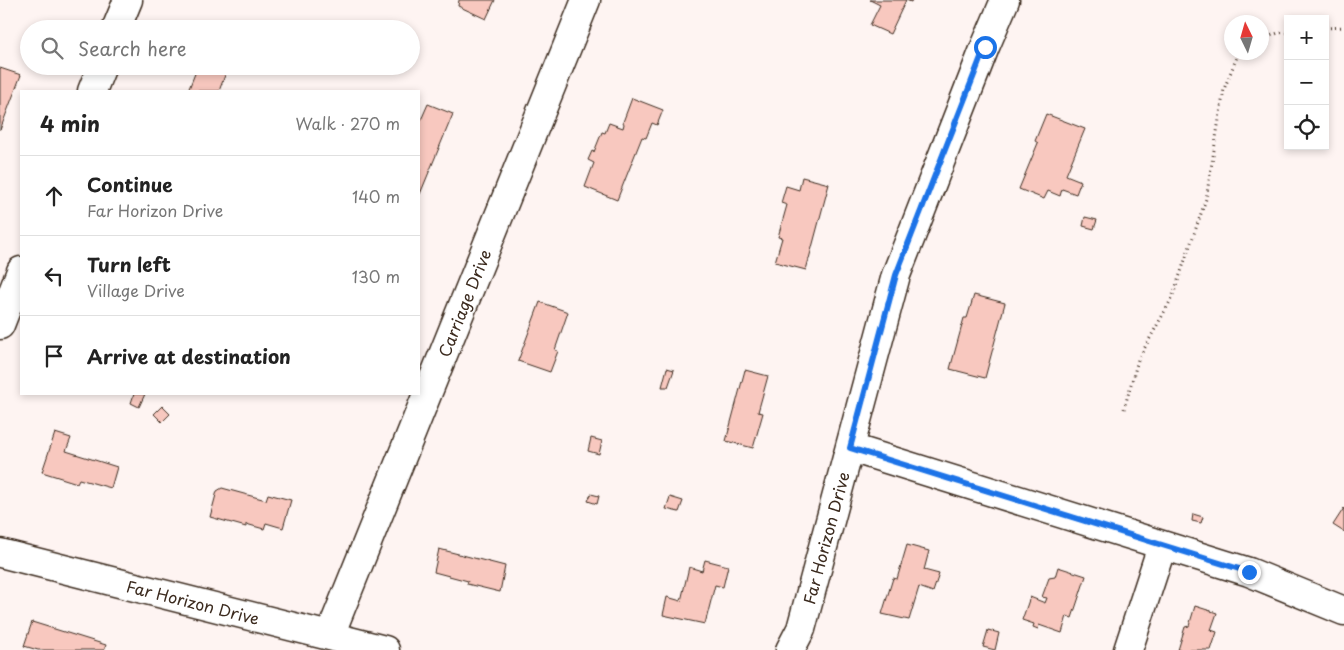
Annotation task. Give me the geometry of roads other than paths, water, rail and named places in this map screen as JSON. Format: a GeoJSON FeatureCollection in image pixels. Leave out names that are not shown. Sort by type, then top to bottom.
{"type":"FeatureCollection","features":[{"type":"Feature","properties":{"kind":"street"},"geometry":{"type":"LineString","coordinates":[[120,20],[128,0]]}},
{"type":"Feature","properties":{"kind":"street","name":"Carriage Drive"},"geometry":{"type":"LineString","coordinates":[[330,635],[586,0]]}},
{"type":"Feature","properties":{"kind":"street","name":"Far Horizon Drive"},"geometry":{"type":"LineString","coordinates":[[790,650],[801,628],[896,275],[1005,0]]}},
{"type":"Feature","properties":{"kind":"street"},"geometry":{"type":"LineString","coordinates":[[92,90],[98,75]]}},
{"type":"Feature","properties":{"kind":"street"},"geometry":{"type":"LineString","coordinates":[[0,325],[20,274]]}},
{"type":"Feature","properties":{"kind":"street"},"geometry":{"type":"LineString","coordinates":[[850,448],[1249,572],[1344,612]]}},
{"type":"Feature","properties":{"kind":"street"},"geometry":{"type":"LineString","coordinates":[[1128,650],[1162,546]]}},
{"type":"Feature","properties":{"kind":"street","name":"Far Horizon Drive"},"geometry":{"type":"LineString","coordinates":[[0,553],[385,650]]}}]}
